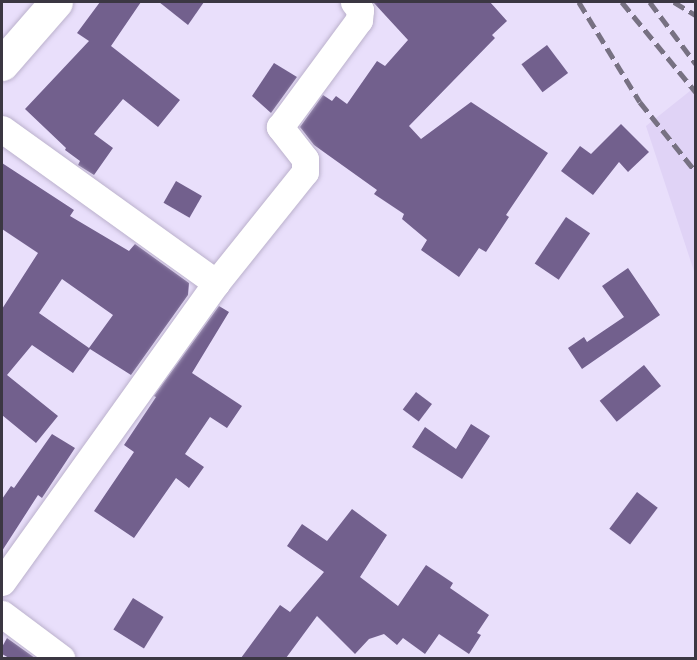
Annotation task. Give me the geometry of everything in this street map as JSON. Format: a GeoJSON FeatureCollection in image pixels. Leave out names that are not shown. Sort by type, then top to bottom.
{"type":"FeatureCollection","features":[{"type":"Feature","properties":{"kind":"highway"},"geometry":{"type":"LineString","coordinates":[[2,64],[45,5]]}},
{"type":"Feature","properties":{"kind":"street"},"geometry":{"type":"LineString","coordinates":[[2,582],[216,283],[305,172],[305,159],[280,127],[359,20],[360,10],[354,2]]}},
{"type":"Feature","properties":{"kind":"street"},"geometry":{"type":"LineString","coordinates":[[2,129],[216,283]]}},
{"type":"Feature","properties":{"kind":"street"},"geometry":{"type":"LineString","coordinates":[[2,614],[57,657]]}},
{"type":"Feature","properties":{"kind":"shaded area"},"geometry":{"type":"Polygon","coordinates":[[[695,87],[695,274],[646,126],[695,87]]]}},
{"type":"Feature","properties":{"kind":"building"},"geometry":{"type":"Polygon","coordinates":[[[100,2],[141,2],[111,46],[180,100],[158,127],[123,99],[94,134],[113,148],[94,175],[78,165],[80,161],[65,150],[66,148],[25,109],[89,41],[77,33],[100,2]]]}},
{"type":"Feature","properties":{"kind":"building"},"geometry":{"type":"Polygon","coordinates":[[[159,2],[204,2],[188,25],[159,2]]]}},
{"type":"Feature","properties":{"kind":"building"},"geometry":{"type":"Polygon","coordinates":[[[373,2],[490,2],[507,21],[492,35],[495,38],[409,126],[421,139],[471,102],[548,153],[506,215],[509,217],[486,252],[479,248],[459,277],[421,250],[427,240],[402,219],[404,214],[374,194],[377,190],[314,145],[300,127],[323,95],[332,101],[336,96],[347,104],[377,61],[385,66],[408,40],[373,2]]]}},
{"type":"Feature","properties":{"kind":"building"},"geometry":{"type":"Polygon","coordinates":[[[547,45],[568,73],[543,92],[521,64],[547,45]]]}},
{"type":"Feature","properties":{"kind":"building"},"geometry":{"type":"Polygon","coordinates":[[[274,63],[297,77],[271,113],[252,96],[274,63]]]}},
{"type":"Feature","properties":{"kind":"building"},"geometry":{"type":"Polygon","coordinates":[[[621,124],[649,152],[628,172],[619,162],[593,195],[561,171],[580,146],[591,154],[621,124]]]}},
{"type":"Feature","properties":{"kind":"building"},"geometry":{"type":"Polygon","coordinates":[[[2,163],[74,210],[70,216],[129,251],[135,244],[189,283],[188,295],[131,375],[90,349],[73,373],[32,345],[7,375],[58,416],[36,443],[2,415],[2,309],[38,253],[2,229],[2,163]],[[62,279],[39,313],[89,348],[113,315],[62,279]]]}},
{"type":"Feature","properties":{"kind":"building"},"geometry":{"type":"Polygon","coordinates":[[[176,181],[202,196],[189,218],[164,203],[176,181]]]}},
{"type":"Feature","properties":{"kind":"building"},"geometry":{"type":"Polygon","coordinates":[[[566,217],[590,233],[559,280],[535,263],[566,217]]]}},
{"type":"Feature","properties":{"kind":"building"},"geometry":{"type":"Polygon","coordinates":[[[628,268],[660,315],[582,369],[568,348],[584,337],[587,342],[624,317],[602,286],[628,268]]]}},
{"type":"Feature","properties":{"kind":"building"},"geometry":{"type":"Polygon","coordinates":[[[219,306],[229,312],[192,373],[242,406],[227,428],[210,417],[185,454],[204,467],[189,488],[176,478],[134,538],[94,511],[134,452],[124,445],[156,397],[154,396],[219,306]]]}},
{"type":"Feature","properties":{"kind":"building"},"geometry":{"type":"Polygon","coordinates":[[[644,365],[661,386],[617,422],[600,401],[644,365]]]}},
{"type":"Feature","properties":{"kind":"building"},"geometry":{"type":"Polygon","coordinates":[[[416,392],[432,404],[419,422],[403,410],[416,392]]]}},
{"type":"Feature","properties":{"kind":"building"},"geometry":{"type":"Polygon","coordinates":[[[471,424],[490,436],[462,479],[412,447],[425,427],[456,449],[471,424]]]}},
{"type":"Feature","properties":{"kind":"building"},"geometry":{"type":"Polygon","coordinates":[[[52,434],[75,448],[42,498],[38,495],[2,551],[2,499],[11,486],[14,488],[52,434]]]}},
{"type":"Feature","properties":{"kind":"building"},"geometry":{"type":"Polygon","coordinates":[[[637,492],[658,508],[630,544],[609,529],[637,492]]]}},
{"type":"Feature","properties":{"kind":"building"},"geometry":{"type":"Polygon","coordinates":[[[352,509],[387,535],[360,577],[398,606],[426,565],[453,583],[450,588],[489,615],[477,633],[481,635],[469,654],[439,634],[425,654],[403,638],[397,645],[384,634],[369,639],[355,654],[317,616],[286,658],[241,658],[280,605],[290,612],[324,572],[287,546],[302,524],[327,541],[352,509]]]}},
{"type":"Feature","properties":{"kind":"building"},"geometry":{"type":"Polygon","coordinates":[[[133,598],[164,617],[144,648],[113,629],[133,598]]]}},
{"type":"Feature","properties":{"kind":"building"},"geometry":{"type":"Polygon","coordinates":[[[7,638],[35,658],[9,658],[2,654],[2,647],[7,638]]]}},
{"type":"Feature","properties":{"kind":"railway"},"geometry":{"type":"LineString","coordinates":[[579,2],[640,102],[696,172]]}},
{"type":"Feature","properties":{"kind":"railway"},"geometry":{"type":"LineString","coordinates":[[622,2],[696,92]]}},
{"type":"Feature","properties":{"kind":"railway"},"geometry":{"type":"LineString","coordinates":[[650,2],[696,64]]}},
{"type":"Feature","properties":{"kind":"railway"},"geometry":{"type":"LineString","coordinates":[[674,2],[696,15]]}}]}
